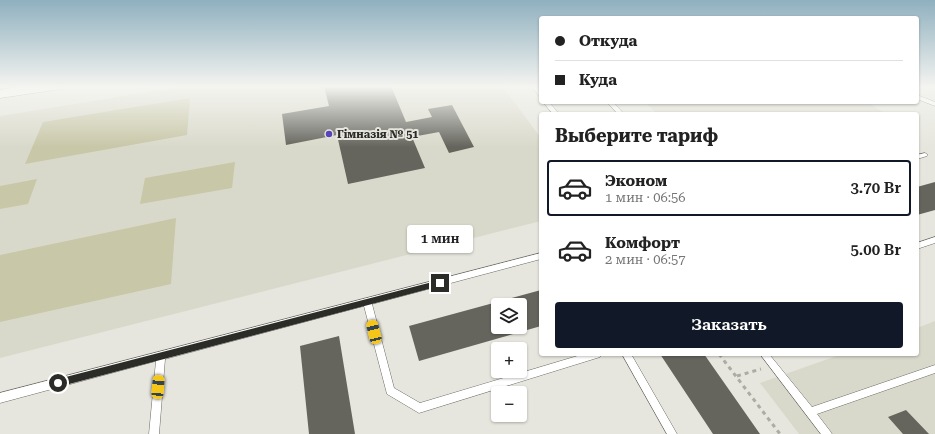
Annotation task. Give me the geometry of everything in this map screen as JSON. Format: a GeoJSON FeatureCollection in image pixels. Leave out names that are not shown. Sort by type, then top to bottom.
{"type":"FeatureCollection","features":[{"type":"Feature","properties":{"kind":"lane"},"geometry":{"type":"LineString","coordinates":[[919,156],[925,155]]}},
{"type":"Feature","properties":{"kind":"lane"},"geometry":{"type":"LineString","coordinates":[[919,245],[935,240]]}},
{"type":"Feature","properties":{"kind":"lane"},"geometry":{"type":"LineString","coordinates":[[0,398],[539,257]]}},
{"type":"Feature","properties":{"kind":"lane"},"geometry":{"type":"LineString","coordinates":[[367,302],[390,391],[419,408],[589,356]]}},
{"type":"Feature","properties":{"kind":"lane"},"geometry":{"type":"LineString","coordinates":[[154,434],[161,356]]}},
{"type":"Feature","properties":{"kind":"lane"},"geometry":{"type":"LineString","coordinates":[[627,356],[672,434]]}},
{"type":"Feature","properties":{"kind":"lane"},"geometry":{"type":"LineString","coordinates":[[766,356],[827,434]]}},
{"type":"Feature","properties":{"kind":"lane"},"geometry":{"type":"LineString","coordinates":[[810,412],[935,369]]}},
{"type":"Feature","properties":{"kind":"path"},"geometry":{"type":"LineString","coordinates":[[721,356],[780,434]]}},
{"type":"Feature","properties":{"kind":"path"},"geometry":{"type":"LineString","coordinates":[[737,376],[773,365]]}},
{"type":"Feature","properties":{"kind":"shaded area"},"geometry":{"type":"Polygon","coordinates":[[[61,106],[517,106],[539,135],[539,222],[0,358],[0,116],[61,106]]]}},
{"type":"Feature","properties":{"kind":"shaded area"},"geometry":{"type":"Polygon","coordinates":[[[649,106],[874,106],[883,112],[655,112],[649,106]]]}},
{"type":"Feature","properties":{"kind":"shaded area"},"geometry":{"type":"Polygon","coordinates":[[[935,321],[935,434],[799,434],[760,383],[836,356],[919,356],[919,327],[935,321]]]}},
{"type":"Feature","properties":{"kind":"green space"},"geometry":{"type":"Polygon","coordinates":[[[139,106],[189,106],[187,135],[25,164],[43,122],[139,106]]]}},
{"type":"Feature","properties":{"kind":"green space"},"geometry":{"type":"Polygon","coordinates":[[[235,162],[232,188],[140,204],[145,178],[235,162]]]}},
{"type":"Feature","properties":{"kind":"green space"},"geometry":{"type":"Polygon","coordinates":[[[37,179],[28,204],[0,209],[0,186],[37,179]]]}},
{"type":"Feature","properties":{"kind":"green space"},"geometry":{"type":"Polygon","coordinates":[[[176,218],[171,284],[0,322],[0,255],[176,218]]]}},
{"type":"Feature","properties":{"kind":"building","name":"Гімназія № 51"},"geometry":{"type":"Polygon","coordinates":[[[328,106],[399,106],[406,122],[432,117],[428,109],[453,106],[474,147],[449,153],[439,132],[412,137],[425,168],[348,184],[337,135],[286,145],[282,114],[328,106]]]}},
{"type":"Feature","properties":{"kind":"building"},"geometry":{"type":"Polygon","coordinates":[[[935,182],[935,210],[919,214],[919,186],[935,182]]]}},
{"type":"Feature","properties":{"kind":"building"},"geometry":{"type":"Polygon","coordinates":[[[539,291],[539,327],[527,330],[527,298],[512,298],[539,291]]]}},
{"type":"Feature","properties":{"kind":"building"},"geometry":{"type":"Polygon","coordinates":[[[491,304],[491,334],[513,334],[419,361],[409,326],[491,304]]]}},
{"type":"Feature","properties":{"kind":"building"},"geometry":{"type":"Polygon","coordinates":[[[339,336],[355,434],[309,434],[300,346],[339,336]]]}},
{"type":"Feature","properties":{"kind":"building"},"geometry":{"type":"Polygon","coordinates":[[[661,356],[705,356],[760,434],[713,434],[661,356]]]}},
{"type":"Feature","properties":{"kind":"building"},"geometry":{"type":"Polygon","coordinates":[[[906,410],[929,434],[903,434],[888,417],[906,410]]]}},
{"type":"Feature","properties":{"kind":"place","name":"Гімназія № 51"},"geometry":{"type":"Point","coordinates":[329,134]}},
{"type":"Feature","properties":{"kind":"route"},"geometry":{"type":"LineString","coordinates":[[58,383],[440,283]]}}]}
